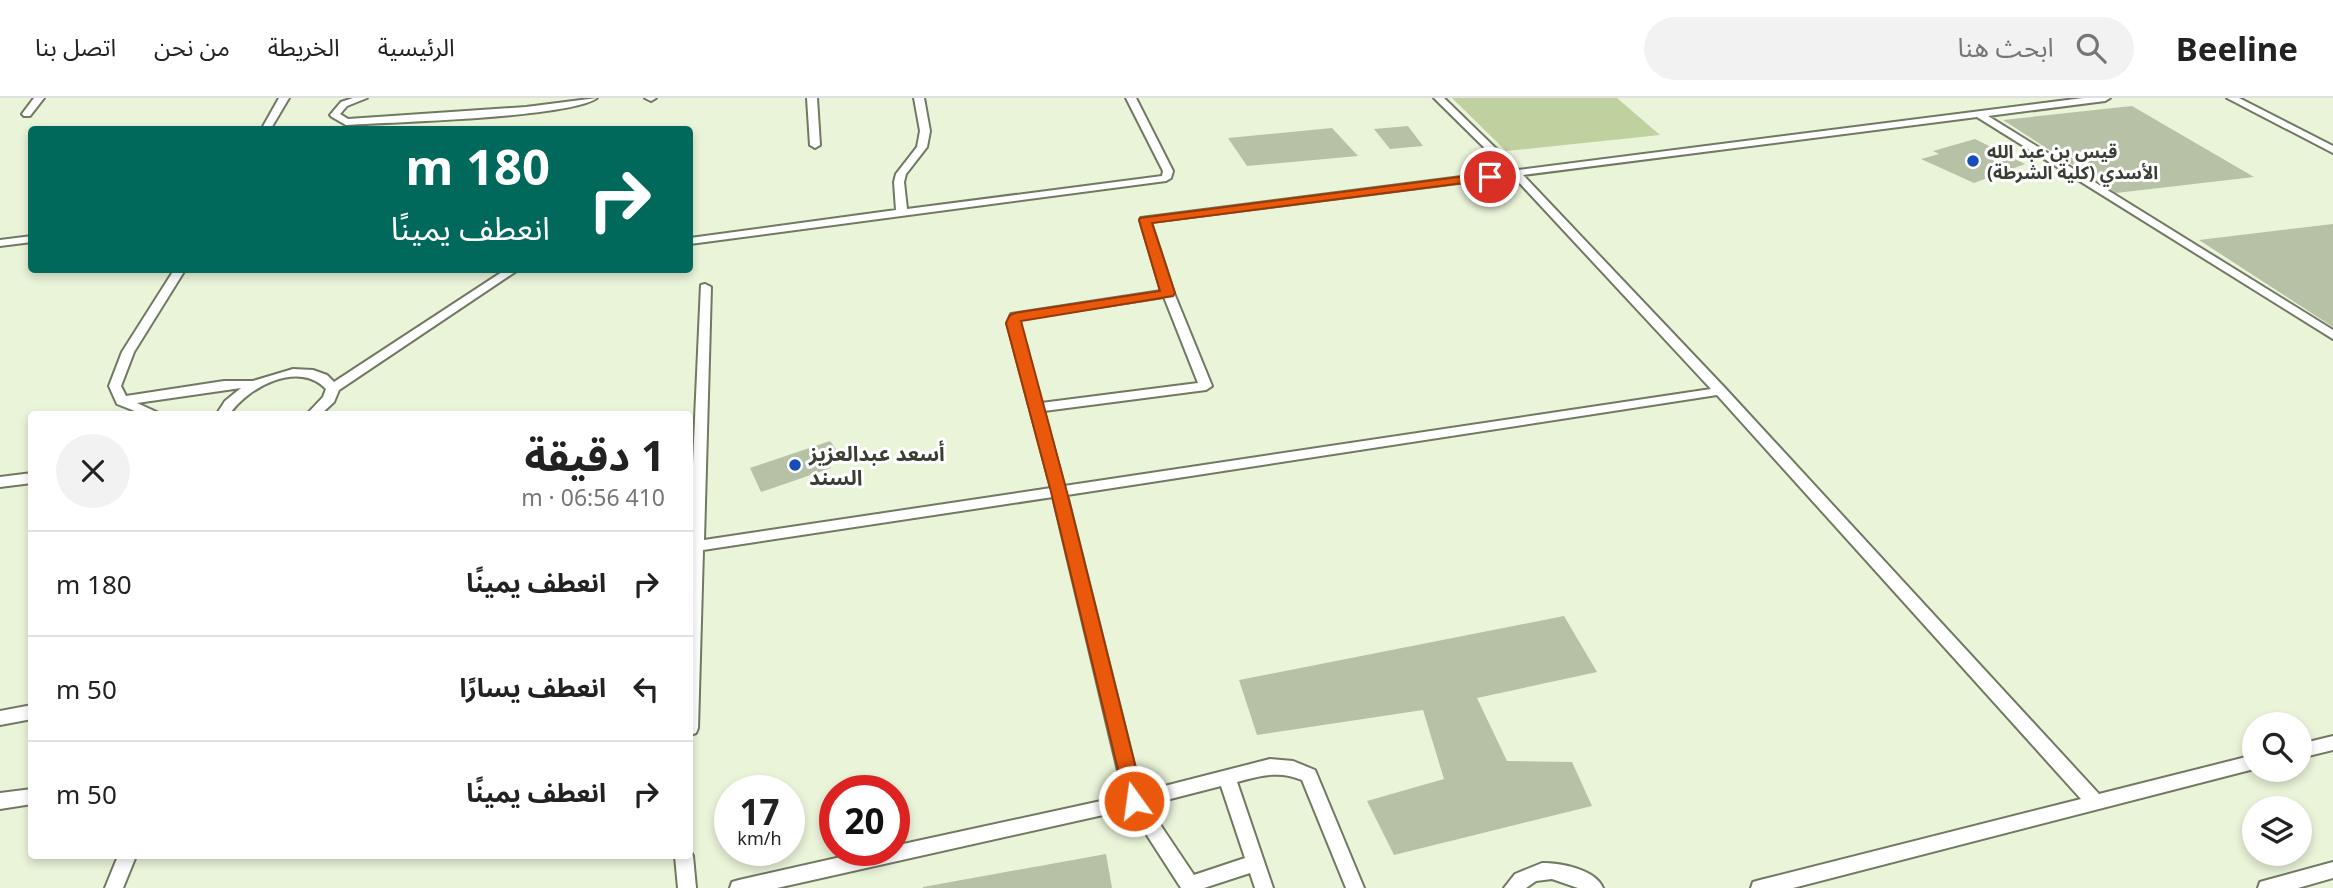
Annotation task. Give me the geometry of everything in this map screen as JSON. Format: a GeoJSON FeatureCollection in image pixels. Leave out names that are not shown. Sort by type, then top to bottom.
{"type":"FeatureCollection","features":[{"type":"Feature","properties":{"kind":"lane"},"geometry":{"type":"LineString","coordinates":[[27,114],[39,98]]}},
{"type":"Feature","properties":{"kind":"lane"},"geometry":{"type":"LineString","coordinates":[[267,126],[284,98]]}},
{"type":"Feature","properties":{"kind":"lane"},"geometry":{"type":"LineString","coordinates":[[362,98],[344,103],[335,115],[346,122],[526,110],[580,103],[592,98]]}},
{"type":"Feature","properties":{"kind":"lane"},"geometry":{"type":"LineString","coordinates":[[812,98],[815,145]]}},
{"type":"Feature","properties":{"kind":"lane"},"geometry":{"type":"LineString","coordinates":[[902,214],[899,182],[901,174],[922,147],[925,131],[919,98]]}},
{"type":"Feature","properties":{"kind":"lane"},"geometry":{"type":"LineString","coordinates":[[693,241],[1166,178],[1168,171],[1131,98]]}},
{"type":"Feature","properties":{"kind":"lane"},"geometry":{"type":"LineString","coordinates":[[1439,98],[1517,173],[2094,801]]}},
{"type":"Feature","properties":{"kind":"lane"},"geometry":{"type":"LineString","coordinates":[[1037,408],[1206,386],[1168,293],[1145,220],[2105,98]]}},
{"type":"Feature","properties":{"kind":"lane"},"geometry":{"type":"LineString","coordinates":[[2232,98],[2333,150]]}},
{"type":"Feature","properties":{"kind":"lane"},"geometry":{"type":"LineString","coordinates":[[1979,114],[2333,335]]}},
{"type":"Feature","properties":{"kind":"lane"},"geometry":{"type":"LineString","coordinates":[[0,243],[28,240]]}},
{"type":"Feature","properties":{"kind":"lane"},"geometry":{"type":"LineString","coordinates":[[147,411],[122,401],[115,386],[128,352],[177,273]]}},
{"type":"Feature","properties":{"kind":"lane"},"geometry":{"type":"LineString","coordinates":[[332,388],[507,273]]}},
{"type":"Feature","properties":{"kind":"lane"},"geometry":{"type":"LineString","coordinates":[[693,660],[705,287]]}},
{"type":"Feature","properties":{"kind":"lane"},"geometry":{"type":"LineString","coordinates":[[1168,293],[1015,317],[1013,323],[1059,492],[1134,801],[1191,886],[1256,863]]}},
{"type":"Feature","properties":{"kind":"lane"},"geometry":{"type":"LineString","coordinates":[[122,401],[224,385],[256,383],[287,374],[315,374],[328,379],[332,388],[329,399],[318,411]]}},
{"type":"Feature","properties":{"kind":"lane"},"geometry":{"type":"LineString","coordinates":[[224,411],[239,393],[256,383]]}},
{"type":"Feature","properties":{"kind":"lane"},"geometry":{"type":"LineString","coordinates":[[698,546],[1720,391]]}},
{"type":"Feature","properties":{"kind":"lane"},"geometry":{"type":"LineString","coordinates":[[0,482],[28,478]]}},
{"type":"Feature","properties":{"kind":"lane"},"geometry":{"type":"LineString","coordinates":[[0,718],[28,713]]}},
{"type":"Feature","properties":{"kind":"lane"},"geometry":{"type":"LineString","coordinates":[[2312,748],[2333,743]]}},
{"type":"Feature","properties":{"kind":"lane"},"geometry":{"type":"LineString","coordinates":[[1760,888],[2242,765]]}},
{"type":"Feature","properties":{"kind":"lane"},"geometry":{"type":"LineString","coordinates":[[739,888],[1134,801],[1270,766],[1293,768],[1310,775],[1355,888]]}},
{"type":"Feature","properties":{"kind":"lane"},"geometry":{"type":"LineString","coordinates":[[1227,777],[1264,888]]}},
{"type":"Feature","properties":{"kind":"lane"},"geometry":{"type":"LineString","coordinates":[[0,801],[28,797]]}},
{"type":"Feature","properties":{"kind":"lane"},"geometry":{"type":"LineString","coordinates":[[114,888],[126,859]]}},
{"type":"Feature","properties":{"kind":"lane"},"geometry":{"type":"LineString","coordinates":[[684,859],[687,888]]}},
{"type":"Feature","properties":{"kind":"lane"},"geometry":{"type":"LineString","coordinates":[[2267,888],[2333,870]]}},
{"type":"Feature","properties":{"kind":"lane"},"geometry":{"type":"LineString","coordinates":[[1513,888],[1522,878],[1539,871],[1559,871],[1579,877],[1594,888]]}},
{"type":"Feature","properties":{"kind":"green space"},"geometry":{"type":"Polygon","coordinates":[[[1452,98],[1617,98],[1660,135],[1506,151],[1452,98]]]}},
{"type":"Feature","properties":{"kind":"building"},"geometry":{"type":"Polygon","coordinates":[[[2132,106],[2254,177],[2116,193],[2003,120],[2132,106]]]}},
{"type":"Feature","properties":{"kind":"building"},"geometry":{"type":"Polygon","coordinates":[[[1408,126],[1423,146],[1390,149],[1374,129],[1408,126]]]}},
{"type":"Feature","properties":{"kind":"building"},"geometry":{"type":"Polygon","coordinates":[[[1332,128],[1358,156],[1247,166],[1228,138],[1332,128]]]}},
{"type":"Feature","properties":{"kind":"building","name":"قيس بن عبد الله الأسدي (كلية الشرطة)"},"geometry":{"type":"Polygon","coordinates":[[[1975,139],[2025,164],[1974,183],[1921,159],[1939,154],[1933,151],[1975,139]]]}},
{"type":"Feature","properties":{"kind":"building"},"geometry":{"type":"Polygon","coordinates":[[[2333,224],[2333,327],[2199,240],[2333,224]]]}},
{"type":"Feature","properties":{"kind":"building","name":"أسعد عبدالعزيز السند"},"geometry":{"type":"Polygon","coordinates":[[[830,441],[841,456],[826,461],[831,468],[761,492],[750,468],[830,441]]]}},
{"type":"Feature","properties":{"kind":"building"},"geometry":{"type":"Polygon","coordinates":[[[1564,616],[1597,672],[1477,698],[1507,761],[1572,762],[1592,806],[1394,855],[1367,801],[1444,779],[1423,710],[1257,735],[1239,680],[1564,616]]]}},
{"type":"Feature","properties":{"kind":"building"},"geometry":{"type":"Polygon","coordinates":[[[1106,854],[1112,888],[923,888],[923,887],[1106,854]]]}},
{"type":"Feature","properties":{"kind":"place","name":"قيس بن عبد الله الأسدي (كلية الشرطة)"},"geometry":{"type":"Point","coordinates":[1973,161]}},
{"type":"Feature","properties":{"kind":"place","name":"أسعد عبدالعزيز السند"},"geometry":{"type":"Point","coordinates":[795,465]}},
{"type":"Feature","properties":{"kind":"route"},"geometry":{"type":"LineString","coordinates":[[1134,801],[1059,492],[1013,323],[1015,317],[1168,293],[1144,225],[1145,220],[1490,177]]}}]}
